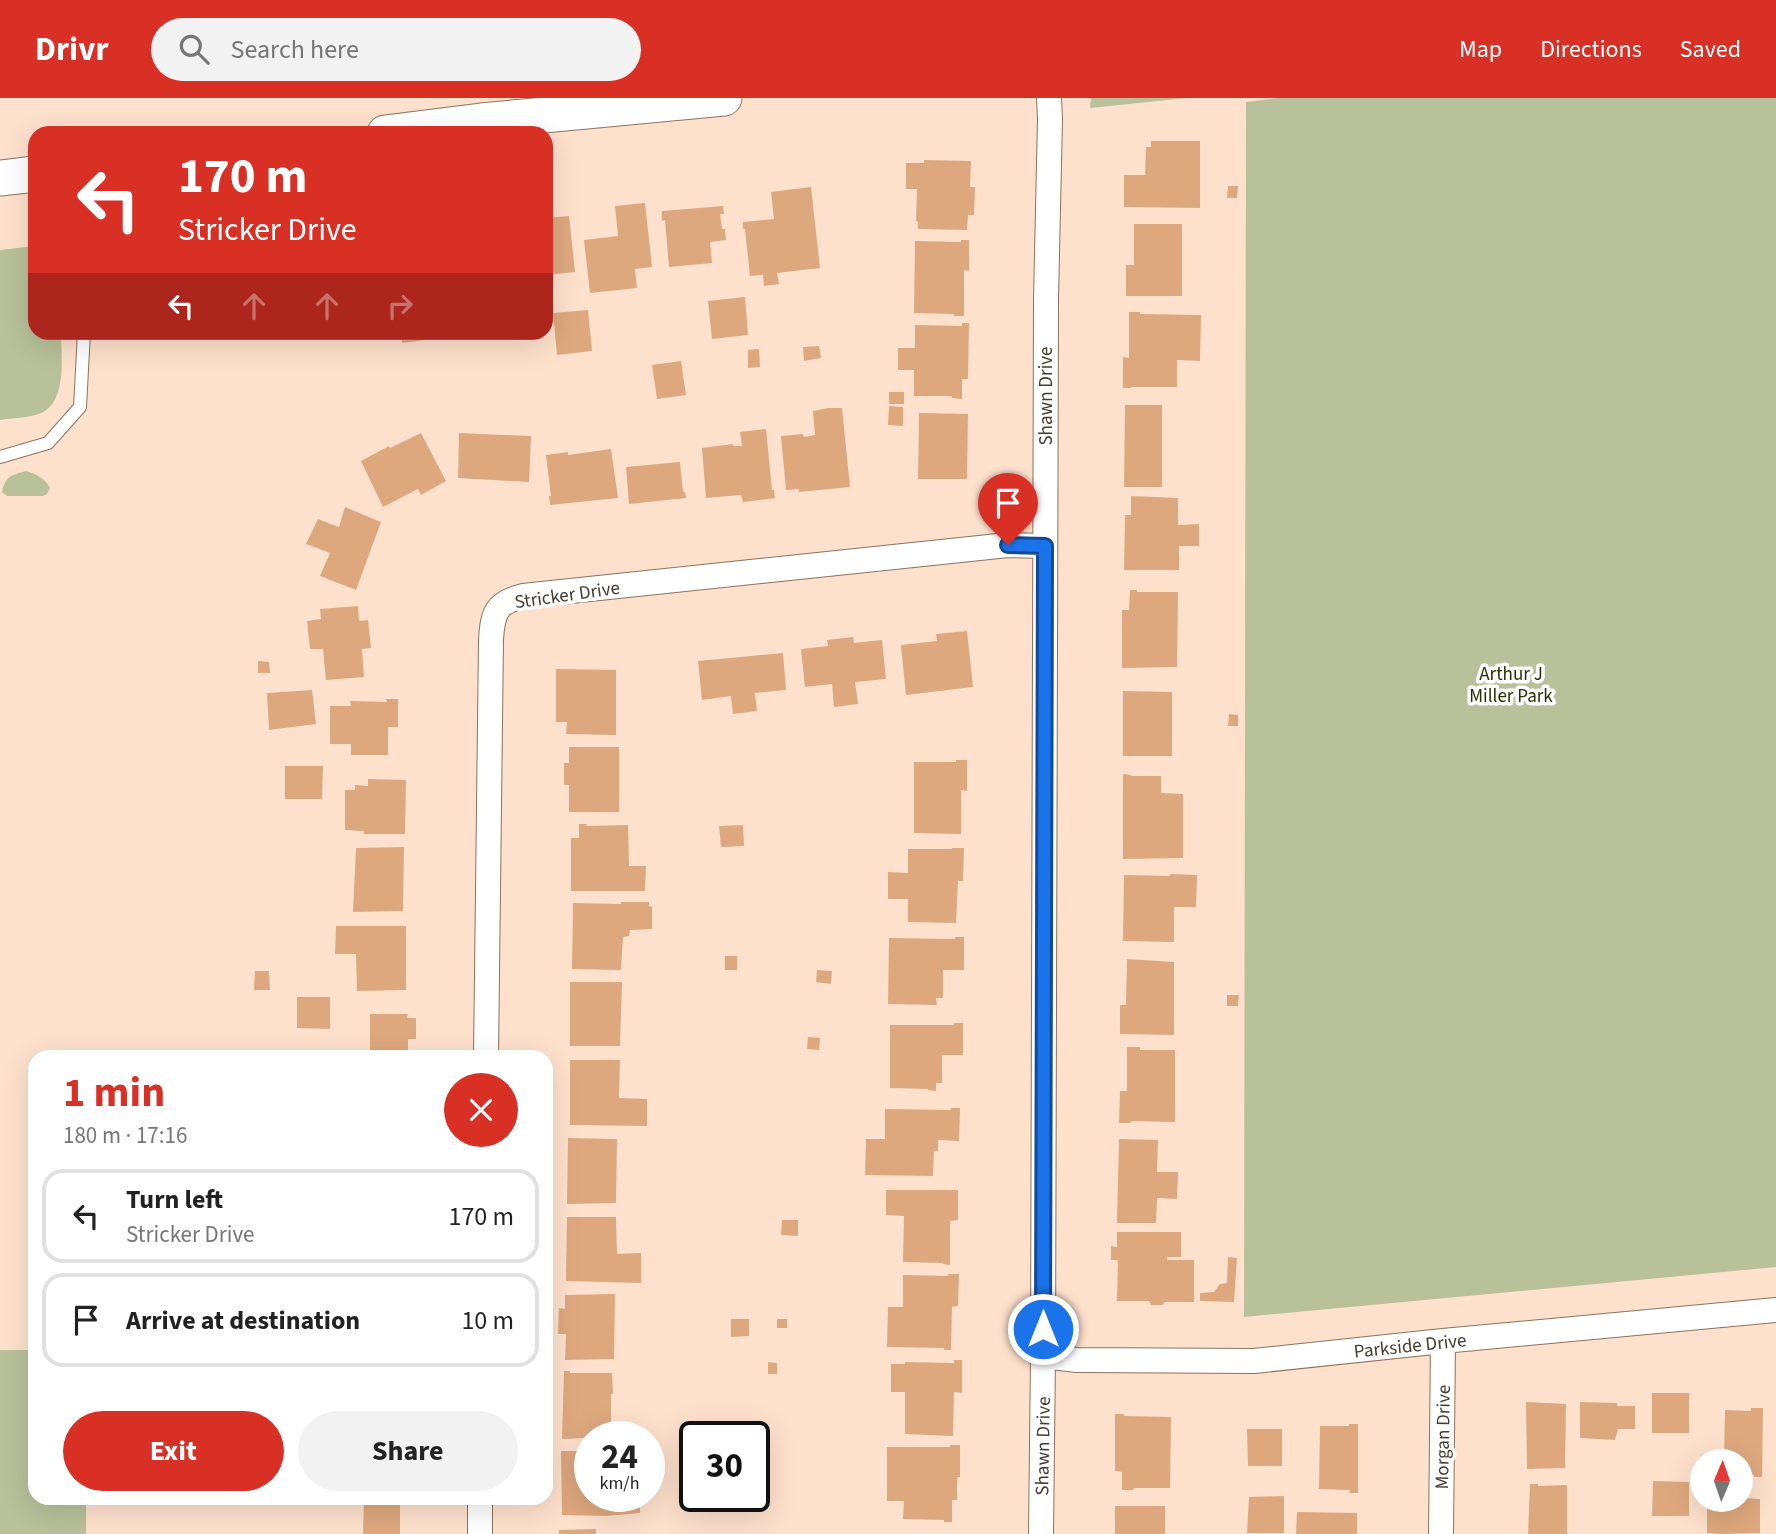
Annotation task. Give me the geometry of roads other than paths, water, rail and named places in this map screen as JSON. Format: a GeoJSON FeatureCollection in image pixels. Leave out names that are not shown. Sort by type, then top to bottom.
{"type":"FeatureCollection","features":[{"type":"Feature","properties":{"kind":"street"},"geometry":{"type":"LineString","coordinates":[[414,126],[480,110],[724,98]]}},
{"type":"Feature","properties":{"kind":"street","name":"Shawn Drive"},"geometry":{"type":"LineString","coordinates":[[1041,1534],[1049,98]]}},
{"type":"Feature","properties":{"kind":"street"},"geometry":{"type":"LineString","coordinates":[[0,178],[28,175]]}},
{"type":"Feature","properties":{"kind":"street","name":"Stricker Drive"},"geometry":{"type":"LineString","coordinates":[[486,1050],[491,639],[492,622],[497,607],[523,596],[1008,545],[1045,546]]}},
{"type":"Feature","properties":{"kind":"street","name":"Parkside Drive"},"geometry":{"type":"LineString","coordinates":[[1043,1356],[1077,1360],[1254,1361],[1776,1311]]}},
{"type":"Feature","properties":{"kind":"street","name":"Morgan Drive"},"geometry":{"type":"LineString","coordinates":[[1441,1534],[1443,1341]]}},
{"type":"Feature","properties":{"kind":"street"},"geometry":{"type":"LineString","coordinates":[[480,1534],[481,1505]]}},
{"type":"Feature","properties":{"kind":"lane"},"geometry":{"type":"LineString","coordinates":[[0,457],[48,443],[80,407],[84,340]]}},
{"type":"Feature","properties":{"kind":"park label","name":"Arthur J Miller Park"},"geometry":{"type":"Point","coordinates":[1511,684]}}]}
